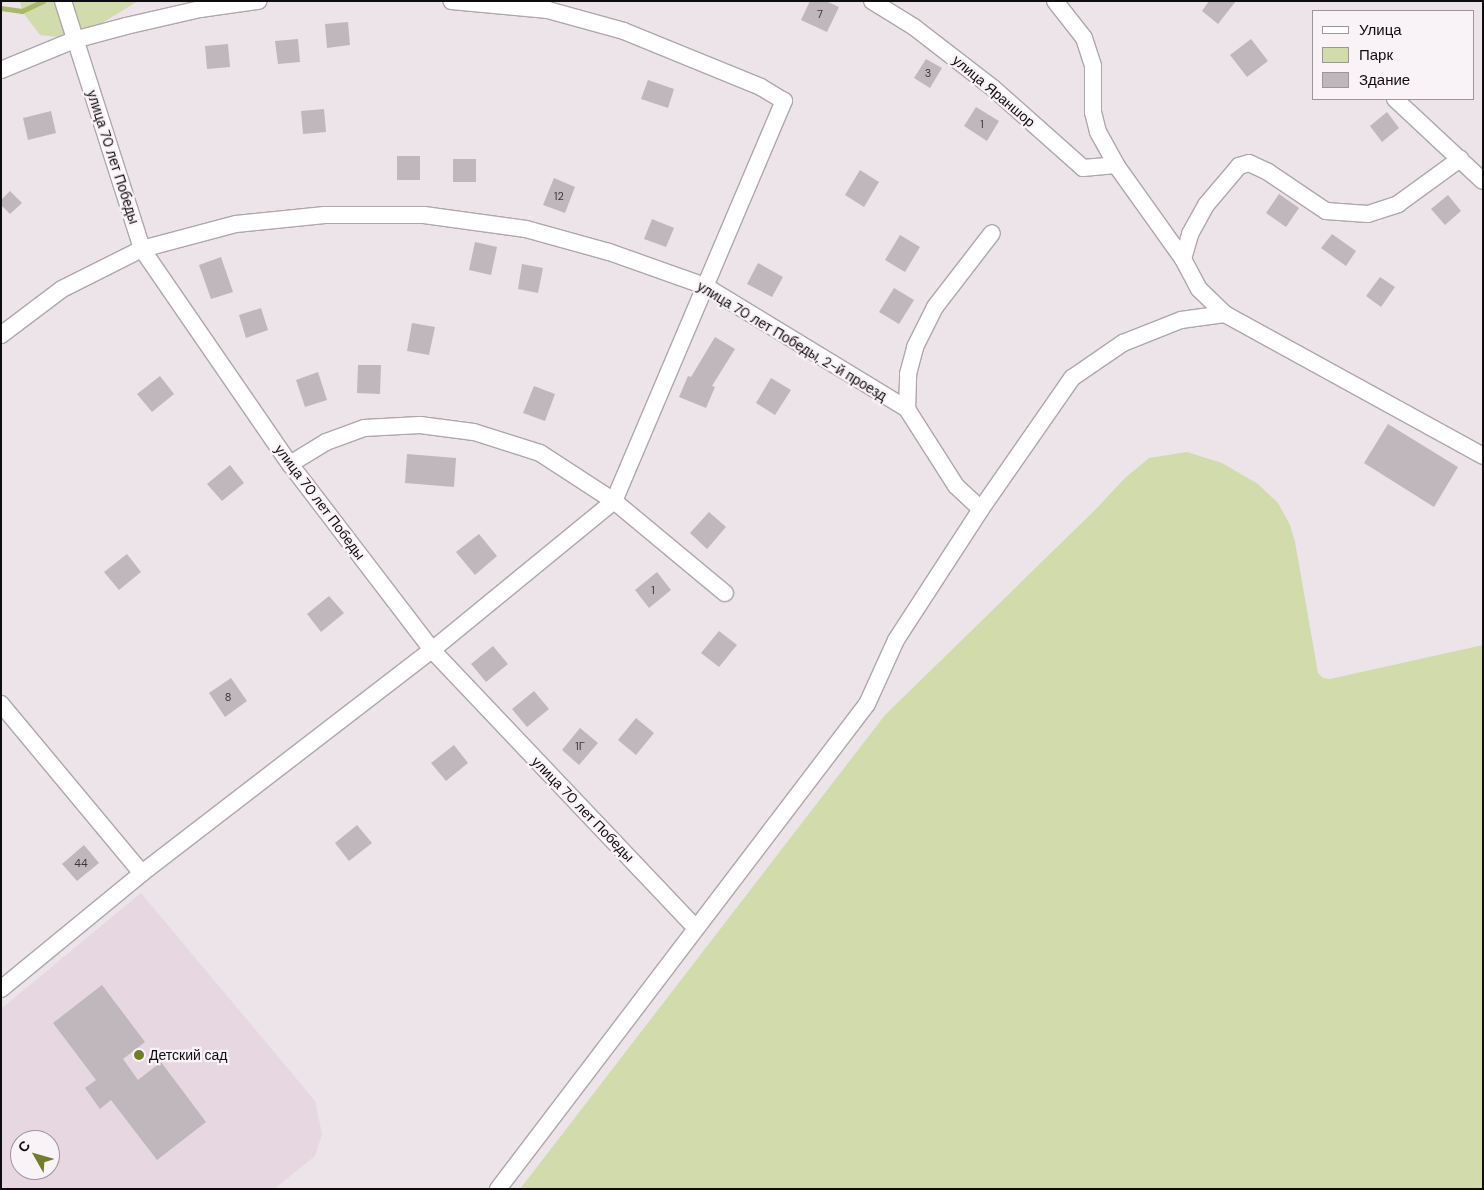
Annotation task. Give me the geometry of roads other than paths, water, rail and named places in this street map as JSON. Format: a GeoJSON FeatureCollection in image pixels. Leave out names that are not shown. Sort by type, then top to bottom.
{"type":"FeatureCollection","features":[{"type":"Feature","properties":{"kind":"street","name":"улица 70 лет Победы"},"geometry":{"type":"LineString","coordinates":[[63,1],[142,249],[290,464],[432,650],[696,928]]}},
{"type":"Feature","properties":{"kind":"street"},"geometry":{"type":"LineString","coordinates":[[1,70],[74,40],[200,9],[258,1]]}},
{"type":"Feature","properties":{"kind":"street"},"geometry":{"type":"LineString","coordinates":[[1,989],[142,872],[432,650],[614,501],[784,101],[762,87],[624,31],[548,10],[451,1]]}},
{"type":"Feature","properties":{"kind":"street","name":"улица Яраншор"},"geometry":{"type":"LineString","coordinates":[[872,1],[914,27],[993,88],[1083,168],[1116,165]]}},
{"type":"Feature","properties":{"kind":"street"},"geometry":{"type":"LineString","coordinates":[[1054,1],[1084,38],[1093,66],[1092,112],[1098,132],[1116,165],[1183,259],[1199,289],[1225,314],[1483,456]]}},
{"type":"Feature","properties":{"kind":"street"},"geometry":{"type":"LineString","coordinates":[[1395,100],[1483,181]]}},
{"type":"Feature","properties":{"kind":"street"},"geometry":{"type":"LineString","coordinates":[[1183,259],[1190,234],[1206,205],[1239,166],[1249,163],[1261,169],[1326,211],[1368,214],[1398,204],[1460,159]]}},
{"type":"Feature","properties":{"kind":"street","name":"улица 70 лет Победы, 2-й проезд"},"geometry":{"type":"LineString","coordinates":[[1,336],[62,290],[142,249],[236,224],[325,216],[424,214],[526,229],[608,252],[705,286],[907,409],[956,486],[981,509]]}},
{"type":"Feature","properties":{"kind":"street"},"geometry":{"type":"LineString","coordinates":[[907,409],[908,374],[915,347],[935,307],[992,232]]}},
{"type":"Feature","properties":{"kind":"street"},"geometry":{"type":"LineString","coordinates":[[498,1189],[867,704],[896,640],[981,509],[1072,378],[1123,343],[1181,320],[1225,314]]}},
{"type":"Feature","properties":{"kind":"street"},"geometry":{"type":"LineString","coordinates":[[290,464],[326,442],[364,428],[420,425],[474,432],[540,453],[614,501],[725,593]]}},
{"type":"Feature","properties":{"kind":"street"},"geometry":{"type":"LineString","coordinates":[[1,704],[142,872]]}},
{"type":"Feature","properties":{"kind":"waterway"},"geometry":{"type":"LineString","coordinates":[[1,8],[22,11],[43,1]]}},
{"type":"Feature","properties":{"kind":"place","name":"Детский сад"},"geometry":{"type":"Point","coordinates":[139,1055]}}]}
